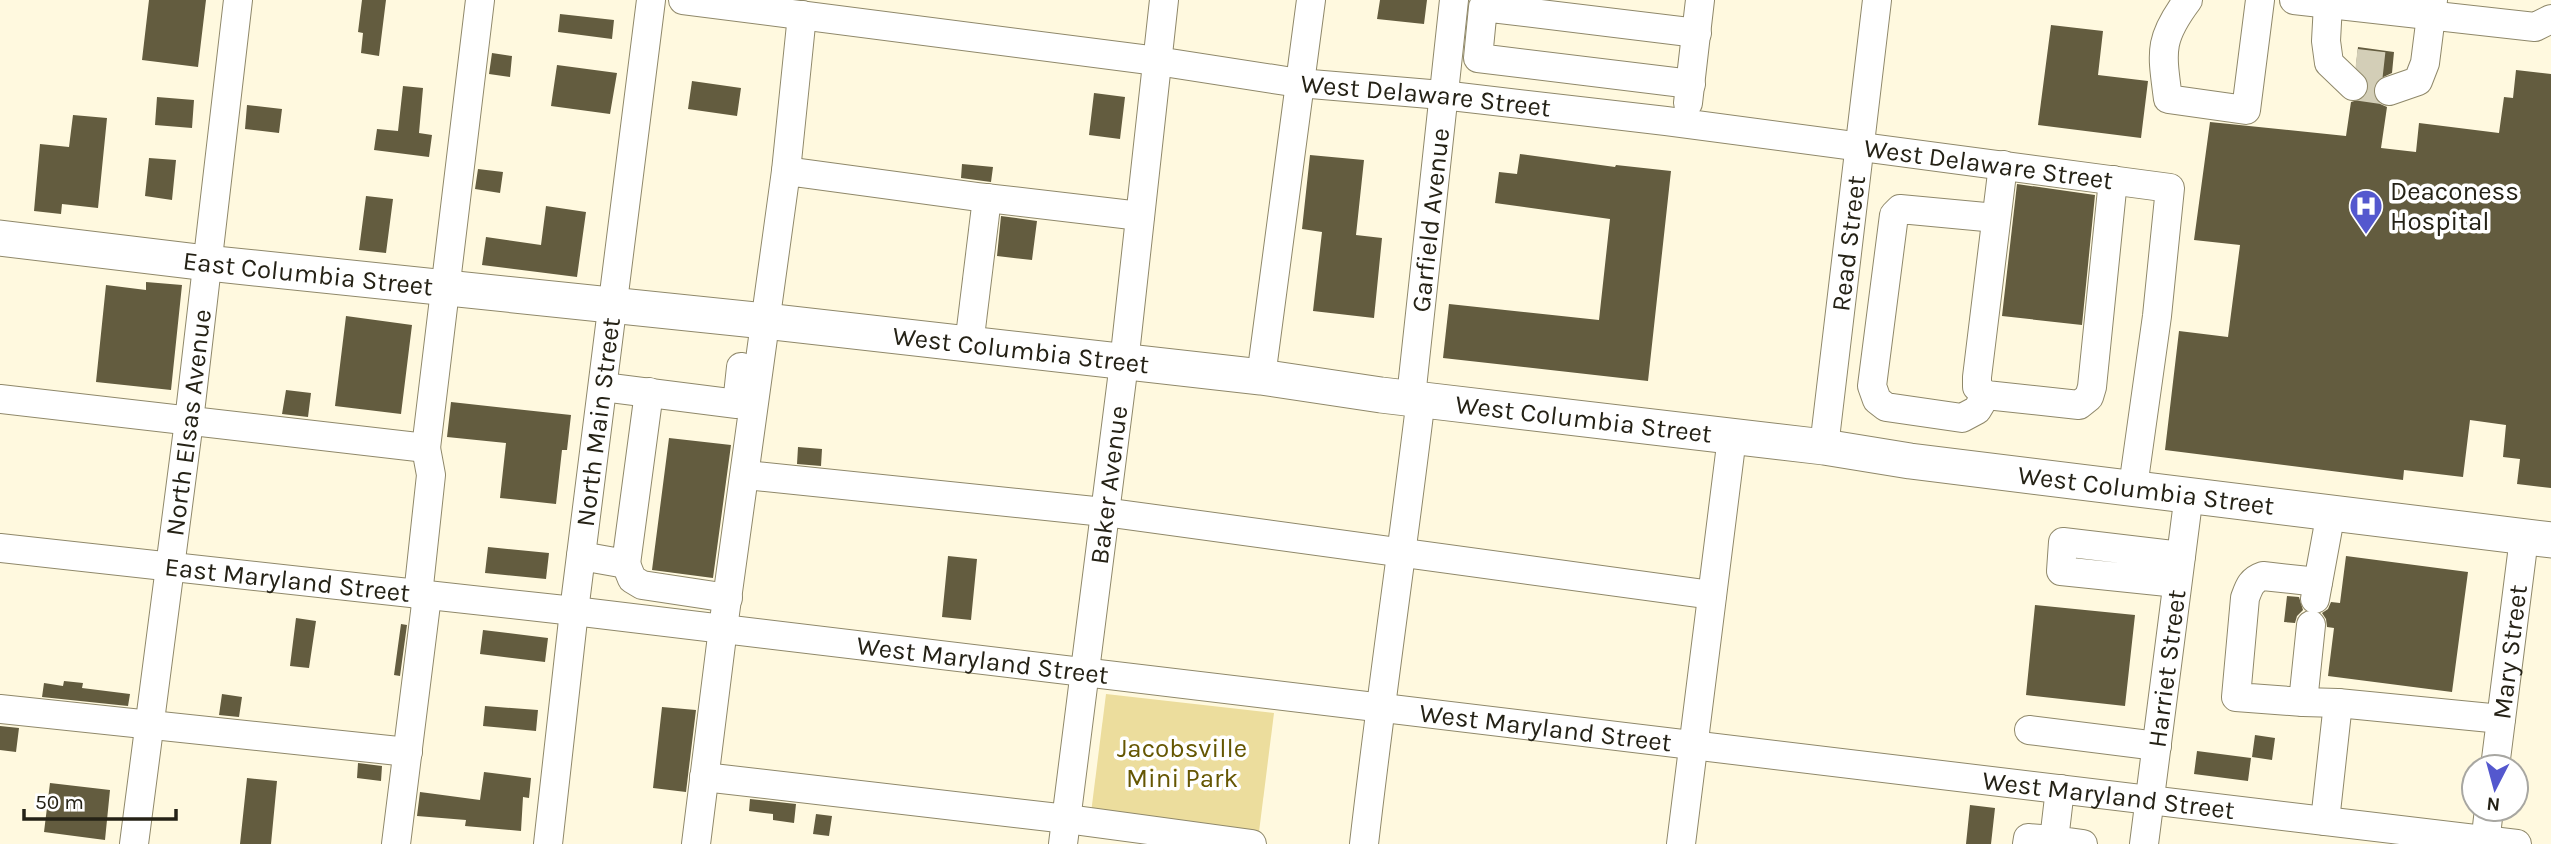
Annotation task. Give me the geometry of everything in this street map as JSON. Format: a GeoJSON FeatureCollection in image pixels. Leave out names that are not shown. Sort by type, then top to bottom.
{"type":"FeatureCollection","features":[{"type":"Feature","properties":{"kind":"main road","name":"East Columbia Street"},"geometry":{"type":"LineString","coordinates":[[0,238],[614,306]]}},
{"type":"Feature","properties":{"kind":"main road","name":"West Columbia Street"},"geometry":{"type":"LineString","coordinates":[[614,306],[1261,377],[2537,539]]}},
{"type":"Feature","properties":{"kind":"street","name":"North Elsas Avenue"},"geometry":{"type":"LineString","coordinates":[[134,844],[189,421],[238,0]]}},
{"type":"Feature","properties":{"kind":"street"},"geometry":{"type":"LineString","coordinates":[[396,844],[408,752],[422,595],[431,475],[426,448],[481,0]]}},
{"type":"Feature","properties":{"kind":"street","name":"North Main Street"},"geometry":{"type":"LineString","coordinates":[[548,844],[574,611],[604,387],[650,0]]}},
{"type":"Feature","properties":{"kind":"street","name":"West Delaware Street"},"geometry":{"type":"LineString","coordinates":[[683,0],[1157,61],[1299,83],[1442,95],[1686,123],[2170,188],[2157,316],[2133,487]]}},
{"type":"Feature","properties":{"kind":"street","name":"Baker Avenue"},"geometry":{"type":"LineString","coordinates":[[1065,832],[1124,363],[1164,0]]}},
{"type":"Feature","properties":{"kind":"street"},"geometry":{"type":"LineString","coordinates":[[1261,377],[1311,0]]}},
{"type":"Feature","properties":{"kind":"street","name":"Garfield Avenue"},"geometry":{"type":"LineString","coordinates":[[1363,844],[1403,554],[1442,95],[1454,0]]}},
{"type":"Feature","properties":{"kind":"street"},"geometry":{"type":"LineString","coordinates":[[1686,123],[1700,0]]}},
{"type":"Feature","properties":{"kind":"street","name":"Read Street"},"geometry":{"type":"LineString","coordinates":[[1824,447],[1877,0]]}},
{"type":"Feature","properties":{"kind":"street"},"geometry":{"type":"LineString","coordinates":[[2188,0],[2172,21],[2162,51],[2168,99],[2246,110],[2260,0]]}},
{"type":"Feature","properties":{"kind":"street"},"geometry":{"type":"LineString","coordinates":[[2294,0],[2432,7],[2535,27],[2551,19]]}},
{"type":"Feature","properties":{"kind":"street"},"geometry":{"type":"LineString","coordinates":[[2331,3],[2326,41],[2329,63],[2349,74]]}},
{"type":"Feature","properties":{"kind":"street"},"geometry":{"type":"LineString","coordinates":[[1691,84],[1478,58],[1483,7],[1697,33]]}},
{"type":"Feature","properties":{"kind":"street"},"geometry":{"type":"LineString","coordinates":[[2391,79],[2418,81],[2425,63],[2432,7]]}},
{"type":"Feature","properties":{"kind":"street"},"geometry":{"type":"LineString","coordinates":[[604,387],[737,404],[786,171],[802,15]]}},
{"type":"Feature","properties":{"kind":"street"},"geometry":{"type":"LineString","coordinates":[[2003,165],[1977,377],[1977,387],[1986,395],[2080,405],[2089,397],[2113,180]]}},
{"type":"Feature","properties":{"kind":"street"},"geometry":{"type":"LineString","coordinates":[[786,171],[1140,216]]}},
{"type":"Feature","properties":{"kind":"street"},"geometry":{"type":"LineString","coordinates":[[969,345],[987,198]]}},
{"type":"Feature","properties":{"kind":"street"},"geometry":{"type":"LineString","coordinates":[[1986,395],[1977,410],[1962,418],[1886,407],[1877,400],[1872,386],[1894,215],[1900,209],[1996,218]]}},
{"type":"Feature","properties":{"kind":"street"},"geometry":{"type":"LineString","coordinates":[[696,844],[727,598],[746,475],[756,320]]}},
{"type":"Feature","properties":{"kind":"street"},"geometry":{"type":"LineString","coordinates":[[649,392],[626,564],[632,579],[642,585],[727,598]]}},
{"type":"Feature","properties":{"kind":"street"},"geometry":{"type":"LineString","coordinates":[[0,399],[426,448]]}},
{"type":"Feature","properties":{"kind":"street"},"geometry":{"type":"LineString","coordinates":[[1681,844],[1732,437]]}},
{"type":"Feature","properties":{"kind":"street"},"geometry":{"type":"LineString","coordinates":[[746,475],[1104,512],[1712,595]]}},
{"type":"Feature","properties":{"kind":"street","name":"Harriet Street"},"geometry":{"type":"LineString","coordinates":[[2144,844],[2189,494]]}},
{"type":"Feature","properties":{"kind":"street"},"geometry":{"type":"LineString","coordinates":[[2303,702],[2315,602],[2331,513]]}},
{"type":"Feature","properties":{"kind":"street","name":"Mary Street"},"geometry":{"type":"LineString","coordinates":[[2497,753],[2501,719],[2537,539]]}},
{"type":"Feature","properties":{"kind":"street","name":"East Maryland Street"},"geometry":{"type":"LineString","coordinates":[[0,548],[574,611]]}},
{"type":"Feature","properties":{"kind":"street"},"geometry":{"type":"LineString","coordinates":[[581,556],[626,564]]}},
{"type":"Feature","properties":{"kind":"street"},"geometry":{"type":"LineString","coordinates":[[2315,602],[2263,576],[2255,578],[2250,584],[2245,598],[2236,697],[2338,703],[2501,719]]}},
{"type":"Feature","properties":{"kind":"street","name":"West Maryland Street"},"geometry":{"type":"LineString","coordinates":[[574,611],[2150,800],[2338,829],[2518,844]]}},
{"type":"Feature","properties":{"kind":"street"},"geometry":{"type":"LineString","coordinates":[[2338,703],[2338,829]]}},
{"type":"Feature","properties":{"kind":"street"},"geometry":{"type":"LineString","coordinates":[[0,709],[408,752]]}},
{"type":"Feature","properties":{"kind":"street"},"geometry":{"type":"LineString","coordinates":[[2029,730],[2157,746]]}},
{"type":"Feature","properties":{"kind":"street"},"geometry":{"type":"LineString","coordinates":[[704,777],[1065,832],[1252,844]]}},
{"type":"Feature","properties":{"kind":"street"},"geometry":{"type":"LineString","coordinates":[[2060,789],[2041,842],[2083,844]]}},
{"type":"Feature","properties":{"kind":"street"},"geometry":{"type":"LineString","coordinates":[[2485,842],[2487,823]]}},
{"type":"Feature","properties":{"kind":"green space","name":"Jacobsville Mini Park"},"geometry":{"type":"Polygon","coordinates":[[[1106,694],[1274,713],[1259,832],[1091,813],[1106,694]]]}},
{"type":"Feature","properties":{"kind":"building"},"geometry":{"type":"Polygon","coordinates":[[[149,0],[206,0],[198,67],[142,60],[149,0]]]}},
{"type":"Feature","properties":{"kind":"building"},"geometry":{"type":"Polygon","coordinates":[[[362,0],[386,0],[379,56],[361,53],[363,33],[358,32],[362,0]]]}},
{"type":"Feature","properties":{"kind":"building"},"geometry":{"type":"Polygon","coordinates":[[[1380,0],[1427,0],[1424,24],[1377,19],[1380,0]]]}},
{"type":"Feature","properties":{"kind":"building"},"geometry":{"type":"Polygon","coordinates":[[[560,14],[614,20],[612,39],[558,32],[560,14]]]}},
{"type":"Feature","properties":{"kind":"building"},"geometry":{"type":"Polygon","coordinates":[[[2051,25],[2103,31],[2098,75],[2148,81],[2141,138],[2038,125],[2051,25]]]}},
{"type":"Feature","properties":{"kind":"building","name":"Deaconess Hospital"},"geometry":{"type":"Polygon","coordinates":[[[2358,47],[2394,52],[2392,73],[2377,80],[2373,89],[2373,96],[2378,103],[2387,107],[2381,148],[2416,152],[2419,123],[2499,133],[2504,97],[2513,98],[2516,70],[2551,74],[2551,488],[2517,484],[2520,459],[2503,457],[2506,425],[2470,420],[2463,477],[2404,470],[2403,480],[2165,450],[2179,331],[2228,337],[2240,245],[2194,240],[2210,122],[2346,136],[2351,102],[2364,98],[2369,89],[2369,81],[2356,66],[2358,47]]]}},
{"type":"Feature","properties":{"kind":"building"},"geometry":{"type":"Polygon","coordinates":[[[492,53],[512,56],[510,77],[489,74],[492,53]]]}},
{"type":"Feature","properties":{"kind":"building"},"geometry":{"type":"Polygon","coordinates":[[[557,65],[617,73],[610,114],[551,106],[557,65]]]}},
{"type":"Feature","properties":{"kind":"building"},"geometry":{"type":"Polygon","coordinates":[[[692,81],[741,88],[737,116],[688,109],[692,81]]]}},
{"type":"Feature","properties":{"kind":"building"},"geometry":{"type":"Polygon","coordinates":[[[403,86],[423,88],[419,133],[432,135],[429,157],[374,150],[377,129],[398,131],[403,86]]]}},
{"type":"Feature","properties":{"kind":"building"},"geometry":{"type":"Polygon","coordinates":[[[1094,93],[1125,97],[1120,139],[1089,135],[1094,93]]]}},
{"type":"Feature","properties":{"kind":"building"},"geometry":{"type":"Polygon","coordinates":[[[157,97],[194,100],[192,128],[155,125],[157,97]]]}},
{"type":"Feature","properties":{"kind":"building"},"geometry":{"type":"Polygon","coordinates":[[[247,105],[282,109],[279,133],[245,129],[247,105]]]}},
{"type":"Feature","properties":{"kind":"building"},"geometry":{"type":"Polygon","coordinates":[[[73,115],[107,118],[98,208],[62,204],[61,214],[34,211],[40,144],[69,147],[73,115]]]}},
{"type":"Feature","properties":{"kind":"building"},"geometry":{"type":"Polygon","coordinates":[[[1520,154],[1615,167],[1671,171],[1648,381],[1443,358],[1449,304],[1599,320],[1610,219],[1495,203],[1499,172],[1517,174],[1520,154]]]}},
{"type":"Feature","properties":{"kind":"building"},"geometry":{"type":"Polygon","coordinates":[[[1310,155],[1364,160],[1356,235],[1382,238],[1374,318],[1313,311],[1322,232],[1302,229],[1310,155]]]}},
{"type":"Feature","properties":{"kind":"building"},"geometry":{"type":"Polygon","coordinates":[[[149,158],[176,160],[172,200],[145,196],[149,158]]]}},
{"type":"Feature","properties":{"kind":"building"},"geometry":{"type":"Polygon","coordinates":[[[962,164],[993,167],[991,182],[961,178],[962,164]]]}},
{"type":"Feature","properties":{"kind":"building"},"geometry":{"type":"Polygon","coordinates":[[[478,169],[503,172],[500,193],[475,189],[478,169]]]}},
{"type":"Feature","properties":{"kind":"building"},"geometry":{"type":"Polygon","coordinates":[[[2017,184],[2095,195],[2082,325],[2002,316],[2017,184]]]}},
{"type":"Feature","properties":{"kind":"building"},"geometry":{"type":"Polygon","coordinates":[[[366,196],[393,199],[386,253],[359,250],[366,196]]]}},
{"type":"Feature","properties":{"kind":"building"},"geometry":{"type":"Polygon","coordinates":[[[546,206],[586,212],[577,277],[482,265],[486,237],[541,245],[546,206]]]}},
{"type":"Feature","properties":{"kind":"building"},"geometry":{"type":"Polygon","coordinates":[[[1001,216],[1037,221],[1032,260],[997,256],[1001,216]]]}},
{"type":"Feature","properties":{"kind":"building"},"geometry":{"type":"Polygon","coordinates":[[[146,282],[182,285],[171,390],[96,382],[106,285],[146,290],[146,282]]]}},
{"type":"Feature","properties":{"kind":"building"},"geometry":{"type":"Polygon","coordinates":[[[346,316],[412,325],[401,414],[335,406],[346,316]]]}},
{"type":"Feature","properties":{"kind":"building"},"geometry":{"type":"Polygon","coordinates":[[[286,390],[311,393],[308,417],[282,414],[286,390]]]}},
{"type":"Feature","properties":{"kind":"building"},"geometry":{"type":"Polygon","coordinates":[[[451,402],[571,415],[567,450],[562,450],[556,504],[500,498],[506,443],[447,437],[451,402]]]}},
{"type":"Feature","properties":{"kind":"building"},"geometry":{"type":"Polygon","coordinates":[[[669,438],[731,445],[713,578],[652,570],[669,438]]]}},
{"type":"Feature","properties":{"kind":"building"},"geometry":{"type":"Polygon","coordinates":[[[798,447],[822,449],[821,466],[797,464],[798,447]]]}},
{"type":"Feature","properties":{"kind":"building"},"geometry":{"type":"Polygon","coordinates":[[[488,547],[549,553],[546,579],[485,573],[488,547]]]}},
{"type":"Feature","properties":{"kind":"building"},"geometry":{"type":"Polygon","coordinates":[[[948,556],[977,559],[971,620],[942,617],[948,556]]]}},
{"type":"Feature","properties":{"kind":"building"},"geometry":{"type":"Polygon","coordinates":[[[2346,556],[2468,572],[2452,692],[2328,676],[2334,628],[2327,627],[2322,613],[2328,609],[2331,602],[2340,603],[2346,556]]]}},
{"type":"Feature","properties":{"kind":"building"},"geometry":{"type":"Polygon","coordinates":[[[2287,596],[2299,597],[2303,610],[2295,623],[2284,622],[2287,596]]]}},
{"type":"Feature","properties":{"kind":"building"},"geometry":{"type":"Polygon","coordinates":[[[2035,605],[2135,615],[2125,706],[2026,695],[2035,605]]]}},
{"type":"Feature","properties":{"kind":"building"},"geometry":{"type":"Polygon","coordinates":[[[296,618],[316,621],[309,668],[290,666],[296,618]]]}},
{"type":"Feature","properties":{"kind":"building"},"geometry":{"type":"Polygon","coordinates":[[[401,624],[407,625],[400,676],[394,675],[401,624]]]}},
{"type":"Feature","properties":{"kind":"building"},"geometry":{"type":"Polygon","coordinates":[[[483,630],[548,638],[545,662],[480,654],[483,630]]]}},
{"type":"Feature","properties":{"kind":"building"},"geometry":{"type":"Polygon","coordinates":[[[64,681],[83,683],[82,688],[130,694],[128,706],[42,697],[44,683],[63,686],[64,681]]]}},
{"type":"Feature","properties":{"kind":"building"},"geometry":{"type":"Polygon","coordinates":[[[222,694],[242,697],[239,717],[219,715],[222,694]]]}},
{"type":"Feature","properties":{"kind":"building"},"geometry":{"type":"Polygon","coordinates":[[[485,706],[538,710],[536,731],[483,726],[485,706]]]}},
{"type":"Feature","properties":{"kind":"building"},"geometry":{"type":"Polygon","coordinates":[[[662,707],[696,710],[686,792],[653,788],[662,707]]]}},
{"type":"Feature","properties":{"kind":"building"},"geometry":{"type":"Polygon","coordinates":[[[0,726],[19,728],[16,752],[0,750],[0,726]]]}},
{"type":"Feature","properties":{"kind":"building"},"geometry":{"type":"Polygon","coordinates":[[[2255,735],[2275,738],[2272,760],[2252,757],[2255,735]]]}},
{"type":"Feature","properties":{"kind":"building"},"geometry":{"type":"Polygon","coordinates":[[[2197,751],[2251,758],[2248,781],[2194,774],[2197,751]]]}},
{"type":"Feature","properties":{"kind":"building"},"geometry":{"type":"Polygon","coordinates":[[[358,763],[382,766],[381,781],[357,778],[358,763]]]}},
{"type":"Feature","properties":{"kind":"building"},"geometry":{"type":"Polygon","coordinates":[[[484,772],[531,778],[529,798],[523,797],[521,831],[465,826],[466,820],[417,816],[420,792],[480,800],[484,772]]]}},
{"type":"Feature","properties":{"kind":"building"},"geometry":{"type":"Polygon","coordinates":[[[247,778],[277,781],[271,844],[240,844],[247,778]]]}},
{"type":"Feature","properties":{"kind":"building"},"geometry":{"type":"Polygon","coordinates":[[[50,783],[110,790],[105,840],[44,832],[50,783]]]}},
{"type":"Feature","properties":{"kind":"building"},"geometry":{"type":"Polygon","coordinates":[[[750,799],[796,804],[794,823],[773,820],[773,814],[749,811],[750,799]]]}},
{"type":"Feature","properties":{"kind":"building"},"geometry":{"type":"Polygon","coordinates":[[[1970,805],[1995,808],[1991,844],[1966,844],[1970,805]]]}},
{"type":"Feature","properties":{"kind":"building"},"geometry":{"type":"Polygon","coordinates":[[[816,814],[832,816],[829,836],[813,834],[816,814]]]}},
{"type":"Feature","properties":{"kind":"tunnel"},"geometry":{"type":"LineString","coordinates":[[2356,63],[2392,67]]}},
{"type":"Feature","properties":{"kind":"tunnel"},"geometry":{"type":"LineString","coordinates":[[2353,86],[2389,91]]}},
{"type":"Feature","properties":{"kind":"place","name":"Deaconess Hospital"},"geometry":{"type":"Point","coordinates":[2366,236]}}]}
